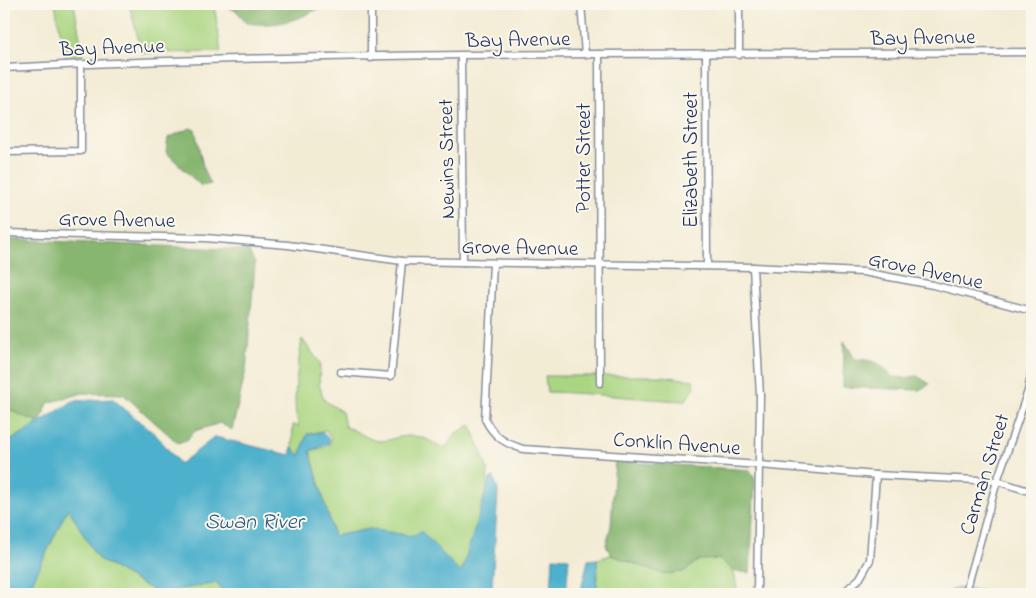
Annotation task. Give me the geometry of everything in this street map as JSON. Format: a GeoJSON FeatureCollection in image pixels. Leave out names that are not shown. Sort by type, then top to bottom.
{"type":"FeatureCollection","features":[{"type":"Feature","properties":{"kind":"street"},"geometry":{"type":"LineString","coordinates":[[371,4],[371,58]]}},
{"type":"Feature","properties":{"kind":"street"},"geometry":{"type":"LineString","coordinates":[[581,4],[585,54]]}},
{"type":"Feature","properties":{"kind":"street"},"geometry":{"type":"LineString","coordinates":[[739,4],[739,55]]}},
{"type":"Feature","properties":{"kind":"street","name":"Bay Avenue"},"geometry":{"type":"LineString","coordinates":[[4,68],[81,64],[585,54],[739,55],[1032,52]]}},
{"type":"Feature","properties":{"kind":"street","name":"Potter Street"},"geometry":{"type":"LineString","coordinates":[[599,54],[600,383]]}},
{"type":"Feature","properties":{"kind":"street","name":"Elizabeth Street"},"geometry":{"type":"LineString","coordinates":[[706,54],[707,266]]}},
{"type":"Feature","properties":{"kind":"street","name":"Newins Street"},"geometry":{"type":"LineString","coordinates":[[461,56],[464,262]]}},
{"type":"Feature","properties":{"kind":"street"},"geometry":{"type":"LineString","coordinates":[[4,152],[81,151],[81,64]]}},
{"type":"Feature","properties":{"kind":"street","name":"Grove Avenue"},"geometry":{"type":"LineString","coordinates":[[4,233],[205,238],[288,245],[402,261],[753,267],[863,272],[894,276],[1032,311]]}},
{"type":"Feature","properties":{"kind":"street"},"geometry":{"type":"LineString","coordinates":[[341,372],[391,376],[402,261]]}},
{"type":"Feature","properties":{"kind":"street","name":"Conklin Avenue"},"geometry":{"type":"LineString","coordinates":[[493,264],[485,419],[495,436],[505,444],[523,449],[760,464],[876,475],[998,481],[1032,492]]}},
{"type":"Feature","properties":{"kind":"street"},"geometry":{"type":"LineString","coordinates":[[753,267],[760,396],[757,591]]}},
{"type":"Feature","properties":{"kind":"street","name":"Carman Street"},"geometry":{"type":"LineString","coordinates":[[966,588],[998,481],[1028,392],[1032,370]]}},
{"type":"Feature","properties":{"kind":"street"},"geometry":{"type":"LineString","coordinates":[[842,594],[860,578],[870,560],[876,475]]}},
{"type":"Feature","properties":{"kind":"green space"},"geometry":{"type":"Polygon","coordinates":[[[55,4],[74,4],[83,55],[65,57],[55,4]]]}},
{"type":"Feature","properties":{"kind":"green space"},"geometry":{"type":"Polygon","coordinates":[[[129,4],[214,4],[221,52],[142,53],[129,4]]]}},
{"type":"Feature","properties":{"kind":"green space"},"geometry":{"type":"Polygon","coordinates":[[[218,4],[327,4],[288,21],[258,24],[246,23],[237,11],[218,4]]]}},
{"type":"Feature","properties":{"kind":"green space"},"geometry":{"type":"Polygon","coordinates":[[[190,128],[195,130],[204,171],[211,184],[201,186],[166,152],[168,138],[190,128]]]}},
{"type":"Feature","properties":{"kind":"green space"},"geometry":{"type":"Polygon","coordinates":[[[4,239],[248,250],[255,264],[246,370],[232,430],[220,423],[195,431],[186,441],[178,443],[123,394],[83,393],[48,403],[40,422],[20,415],[4,405],[4,239]]]}},
{"type":"Feature","properties":{"kind":"green space"},"geometry":{"type":"Polygon","coordinates":[[[302,339],[320,363],[319,384],[324,400],[342,412],[345,427],[376,441],[406,436],[417,437],[427,439],[441,448],[447,446],[456,433],[471,425],[488,470],[486,496],[461,573],[412,536],[370,529],[334,536],[310,451],[329,446],[331,438],[326,430],[307,434],[300,456],[292,447],[293,425],[299,426],[296,417],[295,395],[302,339]]]}},
{"type":"Feature","properties":{"kind":"green space"},"geometry":{"type":"Polygon","coordinates":[[[844,341],[855,359],[876,363],[884,368],[892,377],[906,378],[917,376],[930,384],[919,390],[843,387],[844,341]]]}},
{"type":"Feature","properties":{"kind":"green space"},"geometry":{"type":"Polygon","coordinates":[[[545,376],[661,376],[693,380],[695,387],[685,401],[547,392],[545,376]]]}},
{"type":"Feature","properties":{"kind":"green space"},"geometry":{"type":"Polygon","coordinates":[[[4,405],[20,415],[40,422],[4,445],[4,405]]]}},
{"type":"Feature","properties":{"kind":"green space"},"geometry":{"type":"Polygon","coordinates":[[[615,461],[750,470],[755,479],[750,573],[734,571],[720,559],[699,560],[683,572],[663,574],[611,555],[606,545],[611,526],[615,461]]]}},
{"type":"Feature","properties":{"kind":"green space"},"geometry":{"type":"Polygon","coordinates":[[[68,508],[98,559],[157,593],[218,583],[223,594],[22,594],[30,587],[68,508]]]}},
{"type":"Feature","properties":{"kind":"green space"},"geometry":{"type":"Polygon","coordinates":[[[611,555],[663,574],[683,572],[699,560],[720,559],[734,571],[737,590],[744,594],[597,594],[597,559],[611,555]]]}},
{"type":"Feature","properties":{"kind":"water","name":"Swan River"},"geometry":{"type":"Polygon","coordinates":[[[113,399],[157,436],[180,464],[215,437],[290,455],[292,447],[300,456],[307,434],[322,432],[329,439],[328,444],[310,451],[334,536],[370,529],[412,536],[421,531],[461,573],[490,479],[494,477],[498,491],[492,587],[525,594],[223,594],[218,583],[158,593],[98,559],[68,508],[30,587],[22,594],[4,594],[4,445],[73,401],[113,399]]]}},
{"type":"Feature","properties":{"kind":"water"},"geometry":{"type":"Polygon","coordinates":[[[553,557],[569,558],[566,594],[551,594],[553,557]]]}},
{"type":"Feature","properties":{"kind":"water"},"geometry":{"type":"Polygon","coordinates":[[[597,559],[597,594],[580,594],[588,560],[597,559]]]}},
{"type":"Feature","properties":{"kind":"water"},"geometry":{"type":"Polygon","coordinates":[[[955,588],[988,591],[994,594],[944,594],[955,588]]]}}]}
